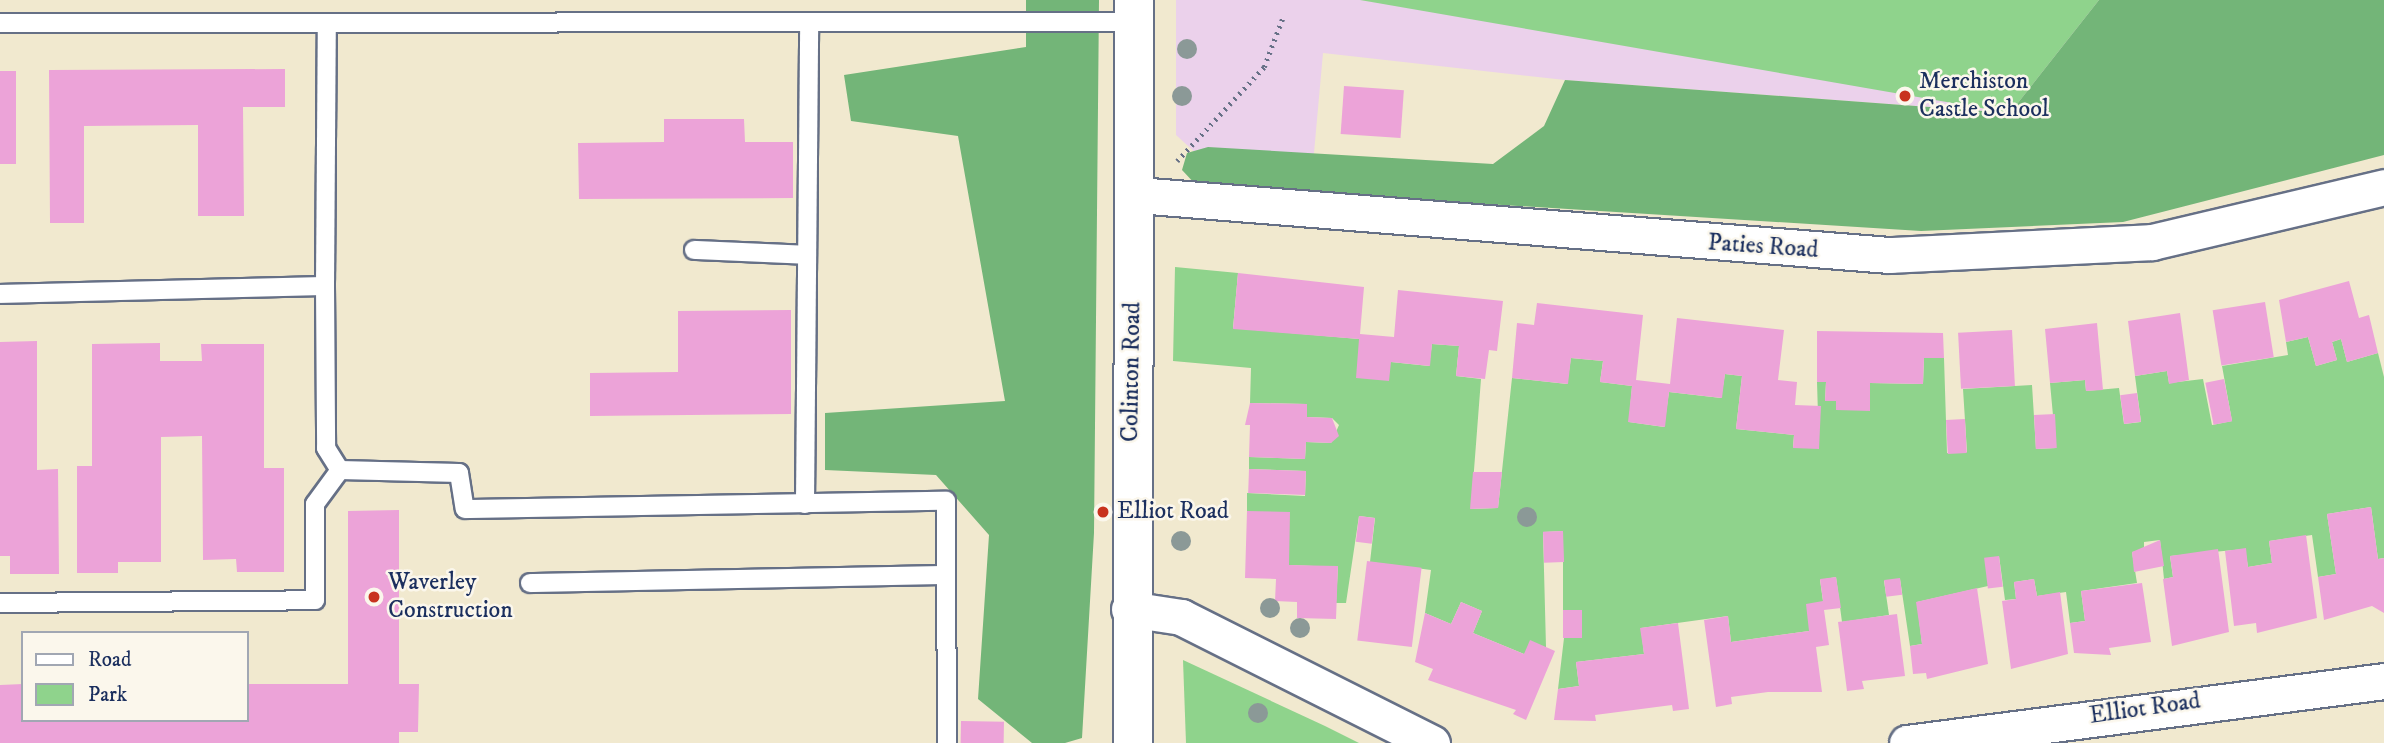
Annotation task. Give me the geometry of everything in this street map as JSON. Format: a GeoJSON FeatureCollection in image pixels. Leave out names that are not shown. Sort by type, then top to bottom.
{"type":"FeatureCollection","features":[{"type":"Feature","properties":{"kind":"street","name":"Colinton Road"},"geometry":{"type":"LineString","coordinates":[[1133,743],[1129,609],[1137,195],[1134,11]]}},
{"type":"Feature","properties":{"kind":"street","name":"Paties Road"},"geometry":{"type":"LineString","coordinates":[[1137,195],[1890,255],[2152,242],[2384,187]]}},
{"type":"Feature","properties":{"kind":"street"},"geometry":{"type":"LineString","coordinates":[[1129,609],[1181,617],[1432,743]]}},
{"type":"Feature","properties":{"kind":"street","name":"Elliot Road"},"geometry":{"type":"LineString","coordinates":[[1907,743],[2384,681]]}},
{"type":"Feature","properties":{"kind":"lane"},"geometry":{"type":"LineString","coordinates":[[0,23],[809,22],[1134,11]]}},
{"type":"Feature","properties":{"kind":"lane"},"geometry":{"type":"LineString","coordinates":[[805,504],[809,22]]}},
{"type":"Feature","properties":{"kind":"lane"},"geometry":{"type":"LineString","coordinates":[[327,23],[326,448],[340,470]]}},
{"type":"Feature","properties":{"kind":"lane"},"geometry":{"type":"LineString","coordinates":[[694,250],[807,255]]}},
{"type":"Feature","properties":{"kind":"lane"},"geometry":{"type":"LineString","coordinates":[[0,294],[325,286]]}},
{"type":"Feature","properties":{"kind":"lane"},"geometry":{"type":"LineString","coordinates":[[340,470],[458,473],[465,509],[946,501],[947,743]]}},
{"type":"Feature","properties":{"kind":"lane"},"geometry":{"type":"LineString","coordinates":[[0,603],[315,600],[315,504],[340,470]]}},
{"type":"Feature","properties":{"kind":"lane"},"geometry":{"type":"LineString","coordinates":[[530,583],[946,575]]}},
{"type":"Feature","properties":{"kind":"path"},"geometry":{"type":"LineString","coordinates":[[1137,195],[1193,147],[1264,67],[1283,17]]}},
{"type":"Feature","properties":{"kind":"shaded area","name":"Merchiston Castle School"},"geometry":{"type":"Polygon","coordinates":[[[1176,0],[2099,0],[2010,113],[1565,80],[1323,53],[1312,175],[1199,156],[1176,135],[1176,0]]]}},
{"type":"Feature","properties":{"kind":"green space"},"geometry":{"type":"Polygon","coordinates":[[[1026,0],[1099,0],[1094,533],[1082,738],[1065,743],[1032,743],[978,699],[989,535],[936,475],[825,470],[825,413],[1005,401],[958,136],[851,121],[844,75],[1026,47],[1026,0]]]}},
{"type":"Feature","properties":{"kind":"green space"},"geometry":{"type":"Polygon","coordinates":[[[1360,0],[2099,0],[2010,113],[1360,0]]]}},
{"type":"Feature","properties":{"kind":"green space"},"geometry":{"type":"Polygon","coordinates":[[[2099,0],[2384,0],[2384,155],[2123,222],[1921,231],[1197,186],[1182,170],[1187,153],[1208,147],[1493,164],[1544,126],[1565,80],[2010,113],[2099,0]]]}},
{"type":"Feature","properties":{"kind":"green space"},"geometry":{"type":"Polygon","coordinates":[[[1175,267],[1238,273],[1233,328],[1359,339],[1391,362],[1429,366],[1432,344],[1459,346],[1456,376],[1481,379],[1471,509],[1498,508],[1512,378],[1567,384],[1571,358],[1603,361],[1600,382],[1632,386],[1629,422],[1664,427],[1669,392],[1721,398],[1725,374],[1742,376],[1736,429],[1794,435],[1793,447],[1819,448],[1817,382],[1826,382],[1825,401],[1836,401],[1870,383],[1923,384],[1924,358],[1944,358],[1947,453],[1967,452],[1963,389],[2032,385],[2036,449],[2056,448],[2050,383],[2085,380],[2086,391],[2119,388],[2124,424],[2141,422],[2135,376],[2167,371],[2169,383],[2203,379],[2212,425],[2232,421],[2222,366],[2288,355],[2286,342],[2308,337],[2316,366],[2337,360],[2332,342],[2341,339],[2347,362],[2378,353],[2384,377],[2384,558],[2378,559],[2371,507],[2327,514],[2336,574],[2318,577],[2312,535],[2269,541],[2272,563],[2248,567],[2245,549],[2170,556],[2173,577],[2164,579],[2160,540],[2144,542],[2144,550],[2132,552],[2137,583],[2081,591],[2085,621],[2070,623],[2066,592],[2037,596],[2034,579],[2014,582],[2016,599],[2005,600],[1999,556],[1988,586],[1917,602],[1922,644],[1910,646],[1900,579],[1884,581],[1889,615],[1842,622],[1836,577],[1820,580],[1823,601],[1809,631],[1731,642],[1728,616],[1641,628],[1644,654],[1576,662],[1579,686],[1558,689],[1564,638],[1582,638],[1581,610],[1563,611],[1563,531],[1543,532],[1546,647],[1524,654],[1473,633],[1482,611],[1461,602],[1451,624],[1425,613],[1431,570],[1370,562],[1375,518],[1359,516],[1346,603],[1336,603],[1338,567],[1289,565],[1247,511],[1247,493],[1305,496],[1306,471],[1249,469],[1249,457],[1305,459],[1306,442],[1331,443],[1339,425],[1332,418],[1307,417],[1307,404],[1250,403],[1251,368],[1173,361],[1175,267]]]}},
{"type":"Feature","properties":{"kind":"green space"},"geometry":{"type":"Polygon","coordinates":[[[1183,660],[1325,726],[1359,743],[1186,743],[1183,660]]]}},
{"type":"Feature","properties":{"kind":"building"},"geometry":{"type":"Polygon","coordinates":[[[285,69],[285,107],[243,107],[244,216],[198,216],[198,125],[84,126],[84,223],[50,223],[49,70],[285,69]]]}},
{"type":"Feature","properties":{"kind":"building"},"geometry":{"type":"Polygon","coordinates":[[[0,71],[16,71],[16,164],[0,164],[0,71]]]}},
{"type":"Feature","properties":{"kind":"building"},"geometry":{"type":"Polygon","coordinates":[[[1344,86],[1404,90],[1401,138],[1341,134],[1344,86]]]}},
{"type":"Feature","properties":{"kind":"building"},"geometry":{"type":"Polygon","coordinates":[[[664,119],[744,119],[745,142],[793,142],[793,198],[579,199],[578,143],[664,142],[664,119]]]}},
{"type":"Feature","properties":{"kind":"building"},"geometry":{"type":"Polygon","coordinates":[[[1238,273],[1364,287],[1360,334],[1394,337],[1398,290],[1503,301],[1497,351],[1489,350],[1485,379],[1456,376],[1459,346],[1432,344],[1430,366],[1391,362],[1389,381],[1356,378],[1359,339],[1233,329],[1238,273]]]}},
{"type":"Feature","properties":{"kind":"building"},"geometry":{"type":"Polygon","coordinates":[[[2349,281],[2359,318],[2369,315],[2378,353],[2347,362],[2341,339],[2332,342],[2337,360],[2316,366],[2308,337],[2286,342],[2279,300],[2349,281]]]}},
{"type":"Feature","properties":{"kind":"building"},"geometry":{"type":"Polygon","coordinates":[[[2265,302],[2274,357],[2221,366],[2213,310],[2265,302]]]}},
{"type":"Feature","properties":{"kind":"building"},"geometry":{"type":"Polygon","coordinates":[[[1537,303],[1643,315],[1636,380],[1670,384],[1677,318],[1784,330],[1778,380],[1797,382],[1795,405],[1821,406],[1819,449],[1793,448],[1794,435],[1736,429],[1742,376],[1725,374],[1722,398],[1669,392],[1665,427],[1628,422],[1632,386],[1600,382],[1603,361],[1571,358],[1568,384],[1512,378],[1517,323],[1534,325],[1537,303]]]}},
{"type":"Feature","properties":{"kind":"building"},"geometry":{"type":"Polygon","coordinates":[[[791,310],[791,414],[590,416],[590,373],[678,372],[678,311],[791,310]]]}},
{"type":"Feature","properties":{"kind":"building"},"geometry":{"type":"Polygon","coordinates":[[[2180,313],[2189,380],[2169,384],[2167,371],[2135,376],[2128,321],[2180,313]]]}},
{"type":"Feature","properties":{"kind":"building"},"geometry":{"type":"Polygon","coordinates":[[[2097,323],[2103,390],[2086,391],[2085,380],[2050,383],[2045,329],[2097,323]]]}},
{"type":"Feature","properties":{"kind":"building"},"geometry":{"type":"Polygon","coordinates":[[[2012,330],[2015,386],[1961,389],[1958,333],[2012,330]]]}},
{"type":"Feature","properties":{"kind":"building"},"geometry":{"type":"Polygon","coordinates":[[[1817,331],[1943,333],[1944,358],[1924,358],[1923,384],[1870,383],[1870,411],[1836,410],[1836,401],[1825,401],[1826,382],[1817,382],[1817,331]]]}},
{"type":"Feature","properties":{"kind":"building"},"geometry":{"type":"Polygon","coordinates":[[[37,341],[37,470],[58,469],[59,574],[10,574],[10,556],[0,556],[0,342],[37,341]]]}},
{"type":"Feature","properties":{"kind":"building"},"geometry":{"type":"Polygon","coordinates":[[[160,343],[160,361],[202,361],[201,344],[264,344],[264,468],[284,468],[284,572],[237,572],[236,559],[203,560],[202,436],[161,437],[161,562],[118,562],[118,573],[77,573],[77,466],[92,466],[92,344],[160,343]]]}},
{"type":"Feature","properties":{"kind":"building"},"geometry":{"type":"Polygon","coordinates":[[[2224,379],[2232,421],[2214,425],[2205,383],[2224,379]]]}},
{"type":"Feature","properties":{"kind":"building"},"geometry":{"type":"Polygon","coordinates":[[[2137,393],[2141,422],[2124,424],[2120,395],[2137,393]]]}},
{"type":"Feature","properties":{"kind":"building"},"geometry":{"type":"Polygon","coordinates":[[[1250,403],[1307,404],[1307,417],[1332,418],[1339,436],[1331,443],[1306,442],[1305,459],[1249,457],[1250,425],[1245,425],[1250,403]]]}},
{"type":"Feature","properties":{"kind":"building"},"geometry":{"type":"Polygon","coordinates":[[[2055,414],[2057,448],[2036,449],[2034,415],[2055,414]]]}},
{"type":"Feature","properties":{"kind":"building"},"geometry":{"type":"Polygon","coordinates":[[[1965,419],[1967,453],[1948,454],[1946,420],[1965,419]]]}},
{"type":"Feature","properties":{"kind":"building"},"geometry":{"type":"Polygon","coordinates":[[[1249,469],[1306,471],[1305,495],[1248,493],[1249,469]]]}},
{"type":"Feature","properties":{"kind":"building"},"geometry":{"type":"Polygon","coordinates":[[[1473,472],[1502,472],[1498,508],[1470,509],[1473,472]]]}},
{"type":"Feature","properties":{"kind":"building"},"geometry":{"type":"Polygon","coordinates":[[[2371,507],[2378,559],[2384,558],[2384,613],[2372,606],[2324,620],[2318,577],[2336,574],[2327,514],[2371,507]]]}},
{"type":"Feature","properties":{"kind":"building","name":"Waverley Construction"},"geometry":{"type":"Polygon","coordinates":[[[399,510],[399,684],[419,684],[418,732],[399,732],[399,743],[0,743],[0,685],[21,684],[21,722],[248,722],[248,684],[348,684],[348,511],[399,510]]]}},
{"type":"Feature","properties":{"kind":"building"},"geometry":{"type":"Polygon","coordinates":[[[1247,511],[1290,512],[1289,565],[1338,566],[1336,619],[1297,618],[1297,602],[1275,601],[1276,579],[1245,578],[1247,511]]]}},
{"type":"Feature","properties":{"kind":"building"},"geometry":{"type":"Polygon","coordinates":[[[1359,516],[1375,518],[1372,544],[1356,542],[1359,516]]]}},
{"type":"Feature","properties":{"kind":"building"},"geometry":{"type":"Polygon","coordinates":[[[1563,531],[1564,562],[1544,563],[1543,532],[1563,531]]]}},
{"type":"Feature","properties":{"kind":"building"},"geometry":{"type":"Polygon","coordinates":[[[2306,535],[2317,618],[2257,633],[2256,623],[2234,626],[2225,551],[2246,548],[2248,567],[2272,563],[2269,541],[2306,535]]]}},
{"type":"Feature","properties":{"kind":"building"},"geometry":{"type":"Polygon","coordinates":[[[2160,540],[2164,566],[2134,572],[2132,552],[2160,540]]]}},
{"type":"Feature","properties":{"kind":"building"},"geometry":{"type":"Polygon","coordinates":[[[2218,549],[2229,632],[2172,646],[2163,579],[2173,577],[2170,556],[2218,549]]]}},
{"type":"Feature","properties":{"kind":"building"},"geometry":{"type":"Polygon","coordinates":[[[1999,556],[2003,587],[1988,589],[1984,558],[1999,556]]]}},
{"type":"Feature","properties":{"kind":"building"},"geometry":{"type":"Polygon","coordinates":[[[1367,561],[1422,568],[1412,647],[1357,640],[1367,561]]]}},
{"type":"Feature","properties":{"kind":"building"},"geometry":{"type":"Polygon","coordinates":[[[1836,577],[1841,608],[1824,610],[1829,645],[1816,647],[1822,692],[1768,692],[1731,697],[1732,704],[1716,707],[1704,620],[1728,616],[1731,642],[1809,631],[1806,604],[1823,601],[1820,579],[1836,577]]]}},
{"type":"Feature","properties":{"kind":"building"},"geometry":{"type":"Polygon","coordinates":[[[1900,578],[1902,595],[1886,597],[1884,580],[1900,578]]]}},
{"type":"Feature","properties":{"kind":"building"},"geometry":{"type":"Polygon","coordinates":[[[2034,579],[2037,596],[2060,592],[2068,654],[2011,669],[2002,601],[2016,599],[2014,582],[2034,579]]]}},
{"type":"Feature","properties":{"kind":"building"},"geometry":{"type":"Polygon","coordinates":[[[2142,583],[2151,642],[2109,648],[2111,655],[2074,653],[2070,623],[2085,621],[2081,591],[2142,583]]]}},
{"type":"Feature","properties":{"kind":"building"},"geometry":{"type":"Polygon","coordinates":[[[1977,588],[1988,664],[1927,679],[1926,673],[1913,674],[1910,646],[1922,644],[1916,602],[1977,588]]]}},
{"type":"Feature","properties":{"kind":"building"},"geometry":{"type":"Polygon","coordinates":[[[1461,602],[1482,611],[1473,633],[1524,654],[1530,640],[1555,651],[1526,720],[1513,714],[1516,710],[1428,680],[1433,669],[1415,662],[1425,613],[1451,624],[1461,602]]]}},
{"type":"Feature","properties":{"kind":"building"},"geometry":{"type":"Polygon","coordinates":[[[1563,610],[1582,610],[1582,638],[1563,638],[1563,610]]]}},
{"type":"Feature","properties":{"kind":"building"},"geometry":{"type":"Polygon","coordinates":[[[1897,614],[1905,676],[1862,681],[1864,689],[1847,691],[1838,622],[1897,614]]]}},
{"type":"Feature","properties":{"kind":"building"},"geometry":{"type":"Polygon","coordinates":[[[1678,623],[1689,709],[1673,711],[1672,705],[1595,715],[1596,721],[1554,720],[1558,689],[1579,686],[1576,662],[1644,654],[1640,628],[1678,623]]]}},
{"type":"Feature","properties":{"kind":"building"},"geometry":{"type":"Polygon","coordinates":[[[961,721],[1004,722],[1004,743],[961,743],[961,721]]]}},
{"type":"Feature","properties":{"kind":"place","name":"Merchiston Castle School"},"geometry":{"type":"Point","coordinates":[1905,96]}},
{"type":"Feature","properties":{"kind":"place","name":"Elliot Road"},"geometry":{"type":"Point","coordinates":[1103,512]}},
{"type":"Feature","properties":{"kind":"place","name":"Waverley Construction"},"geometry":{"type":"Point","coordinates":[374,597]}}]}
